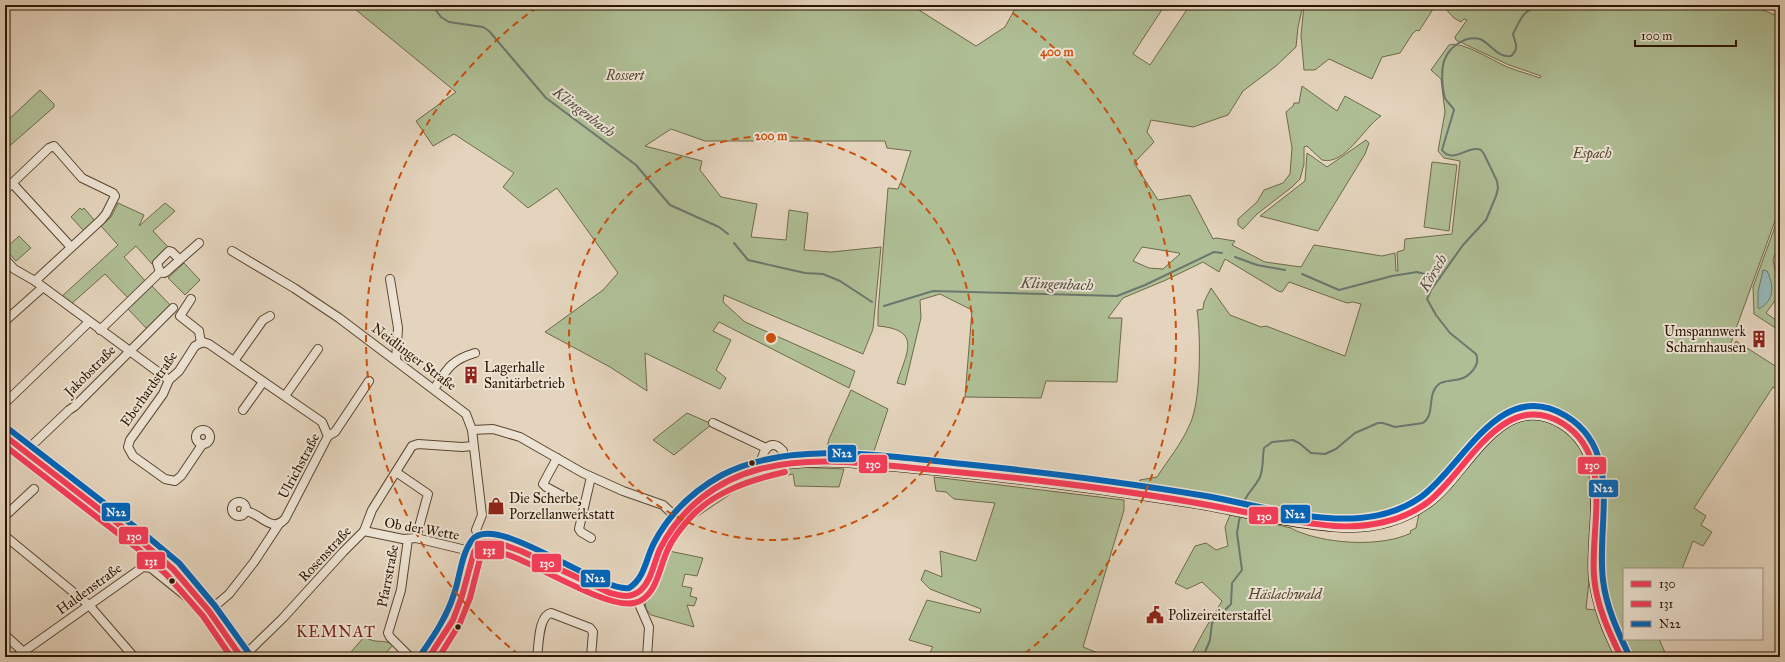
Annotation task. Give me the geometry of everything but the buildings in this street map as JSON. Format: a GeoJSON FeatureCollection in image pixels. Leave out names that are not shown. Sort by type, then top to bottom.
{"type":"FeatureCollection","features":[{"type":"Feature","properties":{"kind":"main road"},"geometry":{"type":"LineString","coordinates":[[430,657],[455,616],[478,547],[491,540],[542,559],[610,593],[625,596],[635,595],[644,585],[662,543],[678,519],[698,500],[721,484],[760,468],[783,464],[815,462],[856,463],[987,475],[1131,493],[1305,522],[1341,526],[1362,526],[1393,520],[1414,511],[1435,496],[1456,474],[1486,437],[1501,424],[1515,418],[1526,416],[1538,416],[1554,419],[1568,428],[1579,439],[1588,453],[1593,467],[1597,499],[1594,565],[1596,589],[1605,622],[1621,657]]}},
{"type":"Feature","properties":{"kind":"main road"},"geometry":{"type":"LineString","coordinates":[[5,436],[154,552],[173,569],[209,611],[242,657]]}},
{"type":"Feature","properties":{"kind":"street"},"geometry":{"type":"LineString","coordinates":[[5,190],[49,148],[54,146],[82,178],[114,194],[114,198],[104,216],[35,282]]}},
{"type":"Feature","properties":{"kind":"street"},"geometry":{"type":"LineString","coordinates":[[12,183],[70,247]]}},
{"type":"Feature","properties":{"kind":"street"},"geometry":{"type":"LineString","coordinates":[[100,330],[160,272],[166,272],[199,243]]}},
{"type":"Feature","properties":{"kind":"street"},"geometry":{"type":"LineString","coordinates":[[160,272],[157,263],[169,251],[179,259]]}},
{"type":"Feature","properties":{"kind":"street","name":"Neidlinger Straße"},"geometry":{"type":"LineString","coordinates":[[232,251],[315,302],[396,360],[466,414],[472,430],[482,515],[476,530],[478,547]]}},
{"type":"Feature","properties":{"kind":"street"},"geometry":{"type":"LineString","coordinates":[[5,259],[14,269],[35,282],[169,380]]}},
{"type":"Feature","properties":{"kind":"street"},"geometry":{"type":"LineString","coordinates":[[390,279],[398,328],[396,360]]}},
{"type":"Feature","properties":{"kind":"street"},"geometry":{"type":"LineString","coordinates":[[5,321],[42,288]]}},
{"type":"Feature","properties":{"kind":"street"},"geometry":{"type":"LineString","coordinates":[[190,299],[180,316],[199,331],[201,343],[209,344],[322,422],[328,436]]}},
{"type":"Feature","properties":{"kind":"street","name":"Jakobstraße"},"geometry":{"type":"LineString","coordinates":[[26,452],[75,406],[173,308]]}},
{"type":"Feature","properties":{"kind":"street"},"geometry":{"type":"LineString","coordinates":[[234,361],[263,320],[270,316]]}},
{"type":"Feature","properties":{"kind":"street"},"geometry":{"type":"LineString","coordinates":[[5,403],[89,322]]}},
{"type":"Feature","properties":{"kind":"street","name":"Eberhardstraße"},"geometry":{"type":"LineString","coordinates":[[201,343],[195,346],[179,371],[169,380],[163,394],[130,440],[129,451],[133,456],[172,482],[178,480],[202,445]]}},
{"type":"Feature","properties":{"kind":"street"},"geometry":{"type":"LineString","coordinates":[[286,396],[318,349]]}},
{"type":"Feature","properties":{"kind":"street"},"geometry":{"type":"LineString","coordinates":[[434,389],[448,367],[464,357],[475,353]]}},
{"type":"Feature","properties":{"kind":"street","name":"Ulrichstraße"},"geometry":{"type":"LineString","coordinates":[[209,611],[229,594],[254,562],[278,524],[287,516],[328,436],[335,432],[369,381]]}},
{"type":"Feature","properties":{"kind":"street"},"geometry":{"type":"LineString","coordinates":[[243,410],[263,382]]}},
{"type":"Feature","properties":{"kind":"street"},"geometry":{"type":"LineString","coordinates":[[713,423],[766,448]]}},
{"type":"Feature","properties":{"kind":"street"},"geometry":{"type":"LineString","coordinates":[[472,430],[493,429],[525,440],[591,477],[623,491],[660,504],[678,519]]}},
{"type":"Feature","properties":{"kind":"street","name":"Rosenstraße"},"geometry":{"type":"LineString","coordinates":[[242,657],[283,618],[364,531],[371,511],[412,446],[416,444],[462,447],[473,446]]}},
{"type":"Feature","properties":{"kind":"street"},"geometry":{"type":"LineString","coordinates":[[760,468],[761,457],[766,448],[770,446],[780,447],[783,450],[783,464]]}},
{"type":"Feature","properties":{"kind":"street"},"geometry":{"type":"LineString","coordinates":[[557,458],[543,484],[562,496]]}},
{"type":"Feature","properties":{"kind":"street"},"geometry":{"type":"LineString","coordinates":[[396,472],[428,494],[412,539]]}},
{"type":"Feature","properties":{"kind":"street"},"geometry":{"type":"LineString","coordinates":[[591,477],[579,529],[591,538]]}},
{"type":"Feature","properties":{"kind":"street"},"geometry":{"type":"LineString","coordinates":[[5,516],[34,489]]}},
{"type":"Feature","properties":{"kind":"street"},"geometry":{"type":"LineString","coordinates":[[246,511],[252,512],[271,524],[278,524]]}},
{"type":"Feature","properties":{"kind":"street","name":"Ob der Wette"},"geometry":{"type":"LineString","coordinates":[[364,531],[412,539],[478,547]]}},
{"type":"Feature","properties":{"kind":"street"},"geometry":{"type":"LineString","coordinates":[[5,536],[89,605],[134,657]]}},
{"type":"Feature","properties":{"kind":"street","name":"Pfarrstraße"},"geometry":{"type":"LineString","coordinates":[[410,657],[390,637],[388,633],[401,590],[412,539]]}},
{"type":"Feature","properties":{"kind":"street","name":"Haldenstraße"},"geometry":{"type":"LineString","coordinates":[[16,657],[26,654],[89,605],[145,566],[151,568],[187,597],[198,597]]}},
{"type":"Feature","properties":{"kind":"street"},"geometry":{"type":"LineString","coordinates":[[635,595],[649,627],[647,657]]}},
{"type":"Feature","properties":{"kind":"street"},"geometry":{"type":"LineString","coordinates":[[537,657],[542,621],[546,615],[552,614],[590,628],[593,636],[591,657]]}},
{"type":"Feature","properties":{"kind":"street"},"geometry":{"type":"LineString","coordinates":[[5,635],[26,654]]}},
{"type":"Feature","properties":{"kind":"green space"},"geometry":{"type":"Polygon","coordinates":[[[350,5],[423,5],[426,8],[424,5],[911,5],[976,46],[1005,27],[1017,5],[1165,5],[1133,54],[1150,65],[1190,5],[1303,5],[1298,27],[1296,47],[1276,66],[1243,91],[1228,115],[1193,127],[1151,120],[1147,132],[1154,142],[1134,163],[1158,200],[1190,195],[1213,239],[1216,238],[1235,241],[1232,245],[1265,262],[1301,267],[1314,245],[1382,256],[1395,253],[1396,271],[1398,271],[1397,252],[1404,250],[1405,239],[1452,234],[1460,161],[1444,158],[1438,151],[1445,112],[1441,79],[1431,70],[1449,45],[1455,44],[1462,46],[1510,68],[1540,78],[1541,76],[1509,65],[1456,40],[1455,37],[1467,20],[1464,19],[1461,22],[1454,18],[1442,5],[1759,5],[1760,9],[1780,17],[1780,207],[1729,348],[1732,349],[1736,341],[1780,369],[1780,391],[1773,387],[1694,508],[1706,516],[1701,525],[1712,532],[1703,546],[1693,541],[1682,568],[1623,568],[1623,640],[1659,640],[1667,657],[1624,657],[1614,635],[1598,581],[1600,511],[1579,433],[1523,412],[1415,506],[1374,521],[1329,522],[1249,509],[1249,505],[1231,502],[1230,505],[1167,494],[1158,490],[1149,491],[1079,482],[1079,479],[1138,485],[1140,480],[1157,477],[1175,451],[1187,431],[1194,414],[1199,368],[1197,310],[1203,309],[1204,302],[1211,288],[1230,315],[1261,327],[1266,326],[1345,356],[1361,304],[1353,302],[1347,303],[1289,282],[1282,292],[1278,291],[1225,259],[1219,272],[1203,262],[1166,280],[1123,298],[1108,318],[1122,318],[1117,382],[1046,381],[1041,398],[965,397],[972,310],[940,294],[920,300],[921,318],[905,385],[897,383],[907,353],[908,345],[906,338],[901,332],[892,328],[878,326],[878,312],[888,188],[898,189],[911,151],[887,148],[885,141],[705,141],[671,129],[645,146],[702,161],[700,170],[721,197],[757,204],[751,237],[786,240],[789,210],[808,213],[804,250],[831,252],[881,247],[873,329],[863,354],[724,295],[723,302],[745,322],[855,371],[849,388],[719,322],[713,331],[731,340],[716,370],[726,378],[720,389],[645,353],[647,391],[610,367],[545,332],[603,290],[618,273],[557,188],[528,208],[503,187],[514,173],[454,134],[433,146],[416,121],[456,92],[350,5]],[[1142,247],[1133,261],[1149,268],[1163,269],[1180,254],[1142,247]]]}},
{"type":"Feature","properties":{"kind":"green space"},"geometry":{"type":"Polygon","coordinates":[[[1304,5],[1440,5],[1435,6],[1419,31],[1417,30],[1413,33],[1400,53],[1382,57],[1372,79],[1329,59],[1315,70],[1304,70],[1301,35],[1304,5]]]}},
{"type":"Feature","properties":{"kind":"green space"},"geometry":{"type":"Polygon","coordinates":[[[1302,86],[1337,111],[1345,96],[1381,116],[1346,152],[1339,157],[1330,160],[1322,160],[1307,146],[1304,147],[1304,164],[1300,179],[1257,214],[1243,229],[1238,225],[1238,219],[1257,202],[1264,190],[1283,183],[1290,174],[1292,148],[1286,112],[1293,106],[1294,103],[1299,103],[1302,86]]]}},
{"type":"Feature","properties":{"kind":"green space"},"geometry":{"type":"Polygon","coordinates":[[[40,90],[54,104],[54,107],[5,150],[5,123],[40,90]]]}},
{"type":"Feature","properties":{"kind":"green space"},"geometry":{"type":"Polygon","coordinates":[[[1366,140],[1369,143],[1365,154],[1318,231],[1260,216],[1305,181],[1307,153],[1327,167],[1366,140]]]}},
{"type":"Feature","properties":{"kind":"green space"},"geometry":{"type":"Polygon","coordinates":[[[1432,162],[1457,165],[1449,231],[1424,227],[1432,162]]]}},
{"type":"Feature","properties":{"kind":"green space"},"geometry":{"type":"Polygon","coordinates":[[[118,203],[144,215],[139,226],[165,203],[175,211],[153,231],[169,248],[152,264],[136,246],[124,257],[147,283],[129,299],[105,274],[70,305],[60,298],[118,245],[101,226],[111,217],[118,203]]]}},
{"type":"Feature","properties":{"kind":"green space"},"geometry":{"type":"Polygon","coordinates":[[[80,208],[82,210],[84,208],[95,221],[84,231],[71,217],[80,208]]]}},
{"type":"Feature","properties":{"kind":"green space"},"geometry":{"type":"Polygon","coordinates":[[[1780,213],[1780,241],[1773,260],[1775,270],[1779,278],[1780,287],[1776,299],[1766,313],[1780,323],[1780,331],[1754,314],[1753,287],[1780,213]]]}},
{"type":"Feature","properties":{"kind":"green space"},"geometry":{"type":"Polygon","coordinates":[[[19,236],[31,248],[16,261],[5,249],[19,236]]]}},
{"type":"Feature","properties":{"kind":"green space"},"geometry":{"type":"Polygon","coordinates":[[[184,263],[200,280],[185,295],[168,278],[184,263]]]}},
{"type":"Feature","properties":{"kind":"green space"},"geometry":{"type":"Polygon","coordinates":[[[152,286],[172,307],[148,330],[128,309],[152,286]]]}},
{"type":"Feature","properties":{"kind":"green space"},"geometry":{"type":"Polygon","coordinates":[[[851,390],[888,409],[874,451],[827,448],[829,439],[851,390]]]}},
{"type":"Feature","properties":{"kind":"green space"},"geometry":{"type":"Polygon","coordinates":[[[687,413],[712,424],[674,455],[653,440],[687,413]]]}},
{"type":"Feature","properties":{"kind":"green space","name":"Häslachwald"},"geometry":{"type":"Polygon","coordinates":[[[1534,419],[1546,421],[1566,431],[1581,448],[1591,474],[1590,571],[1586,609],[1596,610],[1618,657],[1190,657],[1222,601],[1202,582],[1187,589],[1175,583],[1195,546],[1206,543],[1216,550],[1228,546],[1225,527],[1230,515],[1291,528],[1314,537],[1342,542],[1372,542],[1399,537],[1411,533],[1410,531],[1416,528],[1419,514],[1487,442],[1513,422],[1534,419]]]}},
{"type":"Feature","properties":{"kind":"green space"},"geometry":{"type":"Polygon","coordinates":[[[796,467],[844,469],[839,487],[795,486],[793,474],[730,487],[732,493],[689,522],[683,520],[712,495],[731,483],[755,474],[796,467]]]}},
{"type":"Feature","properties":{"kind":"green space"},"geometry":{"type":"Polygon","coordinates":[[[934,477],[1124,500],[1124,510],[1083,647],[1108,657],[927,657],[933,647],[909,640],[927,600],[980,613],[981,609],[930,589],[921,580],[925,570],[942,577],[940,551],[976,561],[995,503],[954,499],[946,492],[936,491],[934,477]]]}},
{"type":"Feature","properties":{"kind":"green space"},"geometry":{"type":"Polygon","coordinates":[[[683,520],[669,551],[703,558],[697,576],[685,574],[682,586],[692,588],[690,596],[697,598],[694,606],[687,605],[694,627],[651,615],[646,609],[645,601],[646,596],[653,584],[662,554],[683,520]]]}},
{"type":"Feature","properties":{"kind":"green space"},"geometry":{"type":"Polygon","coordinates":[[[365,636],[371,640],[386,642],[393,645],[382,657],[359,657],[351,652],[365,636]]]}},
{"type":"Feature","properties":{"kind":"water"},"geometry":{"type":"Polygon","coordinates":[[[1763,270],[1767,271],[1771,282],[1772,292],[1768,301],[1759,309],[1758,292],[1763,270]]]}},
{"type":"Feature","properties":{"kind":"waterway","name":"Klingenbach"},"geometry":{"type":"LineString","coordinates":[[432,5],[441,17],[449,22],[483,27],[489,31],[546,98],[636,165],[670,205],[719,227],[728,234]]}},
{"type":"Feature","properties":{"kind":"waterway","name":"Klingenbach"},"geometry":{"type":"LineString","coordinates":[[1242,507],[1245,498],[1260,477],[1264,448],[1272,442],[1293,440],[1311,453],[1325,454],[1336,449],[1355,433],[1378,423],[1395,427],[1423,423],[1429,415],[1435,388],[1443,382],[1457,380],[1467,376],[1476,366],[1476,354],[1450,333],[1436,315],[1427,299],[1431,290],[1463,245],[1486,220],[1498,188],[1497,181],[1481,150],[1476,149],[1456,155],[1446,154],[1442,150],[1454,110],[1446,100],[1444,94],[1442,70],[1446,56],[1450,51],[1458,43],[1469,39],[1480,39],[1502,55],[1511,56],[1516,48],[1513,34],[1523,15],[1530,9],[1541,5]]}},
{"type":"Feature","properties":{"kind":"waterway","name":"Klingenbach"},"geometry":{"type":"LineString","coordinates":[[734,243],[748,260],[805,273],[823,274],[840,281],[872,302]]}},
{"type":"Feature","properties":{"kind":"waterway","name":"Klingenbach"},"geometry":{"type":"LineString","coordinates":[[884,306],[933,291],[1117,296],[1145,285],[1214,252],[1222,253]]}},
{"type":"Feature","properties":{"kind":"waterway","name":"Klingenbach"},"geometry":{"type":"LineString","coordinates":[[1235,257],[1257,265],[1285,270]]}},
{"type":"Feature","properties":{"kind":"waterway","name":"Klingenbach"},"geometry":{"type":"LineString","coordinates":[[1302,274],[1339,290],[1392,276],[1417,272],[1440,278]]}},
{"type":"Feature","properties":{"kind":"waterway","name":"Körsch"},"geometry":{"type":"LineString","coordinates":[[1203,657],[1210,640],[1212,623],[1231,604],[1232,583],[1242,570],[1237,533],[1240,515]]}},
{"type":"Feature","properties":{"kind":"transit line","name":"N22"},"geometry":{"type":"LineString","coordinates":[[422,653],[448,610],[456,587],[465,552],[472,540],[484,534],[502,536],[524,543],[614,586],[629,588],[639,579],[651,549],[667,522],[674,513],[701,488],[722,475],[750,464],[780,457],[812,454],[845,454],[912,458],[1148,487],[1206,496],[1283,512],[1322,518],[1360,518],[1376,516],[1392,511],[1421,497],[1437,483],[1484,430],[1502,416],[1521,407],[1542,407],[1566,416],[1584,431],[1595,449],[1601,469],[1604,491],[1602,559],[1604,590],[1612,618],[1628,653]]}},
{"type":"Feature","properties":{"kind":"transit line","name":"130"},"geometry":{"type":"LineString","coordinates":[[429,657],[453,620],[462,596],[474,552],[479,544],[484,542],[496,542],[521,551],[610,593],[630,596],[637,593],[645,586],[660,549],[678,521],[689,509],[701,498],[729,481],[760,469],[801,462],[842,462],[991,475],[1091,487],[1191,502],[1298,522],[1334,526],[1359,526],[1371,525],[1395,519],[1418,509],[1442,489],[1487,438],[1503,425],[1521,416],[1541,415],[1562,423],[1578,437],[1589,454],[1594,473],[1596,493],[1594,557],[1595,587],[1600,608],[1621,657]]}},
{"type":"Feature","properties":{"kind":"transit line","name":"N22"},"geometry":{"type":"LineString","coordinates":[[10,430],[148,537],[179,563],[215,606],[248,652]]}},
{"type":"Feature","properties":{"kind":"transit line","name":"130"},"geometry":{"type":"LineString","coordinates":[[5,436],[143,543],[173,569],[209,611],[241,657]]}},
{"type":"Feature","properties":{"kind":"transit line","name":"131"},"geometry":{"type":"LineString","coordinates":[[5,446],[138,549],[167,575],[203,616],[231,657]]}},
{"type":"Feature","properties":{"kind":"transit line","name":"131"},"geometry":{"type":"LineString","coordinates":[[439,657],[460,623],[470,598],[481,555],[484,550],[495,551],[511,556],[573,586],[608,600],[622,603],[634,603],[642,600],[648,595],[656,581],[668,549],[677,533],[689,519],[709,501],[746,483],[785,472]]}},
{"type":"Feature","properties":{"kind":"place","name":"Umspannwerk Scharnhausen"},"geometry":{"type":"Point","coordinates":[1759,339]}},
{"type":"Feature","properties":{"kind":"place","name":"Lagerhalle Sanitärbetrieb"},"geometry":{"type":"Point","coordinates":[471,375]}},
{"type":"Feature","properties":{"kind":"place","name":"Die Scherbe, Porzellanwerkstatt"},"geometry":{"type":"Point","coordinates":[496,506]}},
{"type":"Feature","properties":{"kind":"place","name":"Polizeireiterstaffel"},"geometry":{"type":"Point","coordinates":[1155,615]}},
{"type":"Feature","properties":{"kind":"district","name":"KEMNAT"},"geometry":{"type":"Point","coordinates":[336,631]}},
{"type":"Feature","properties":{"kind":"park label","name":"Rossert"},"geometry":{"type":"Point","coordinates":[625,75]}},
{"type":"Feature","properties":{"kind":"park label","name":"Espach"},"geometry":{"type":"Point","coordinates":[1592,153]}}]}
